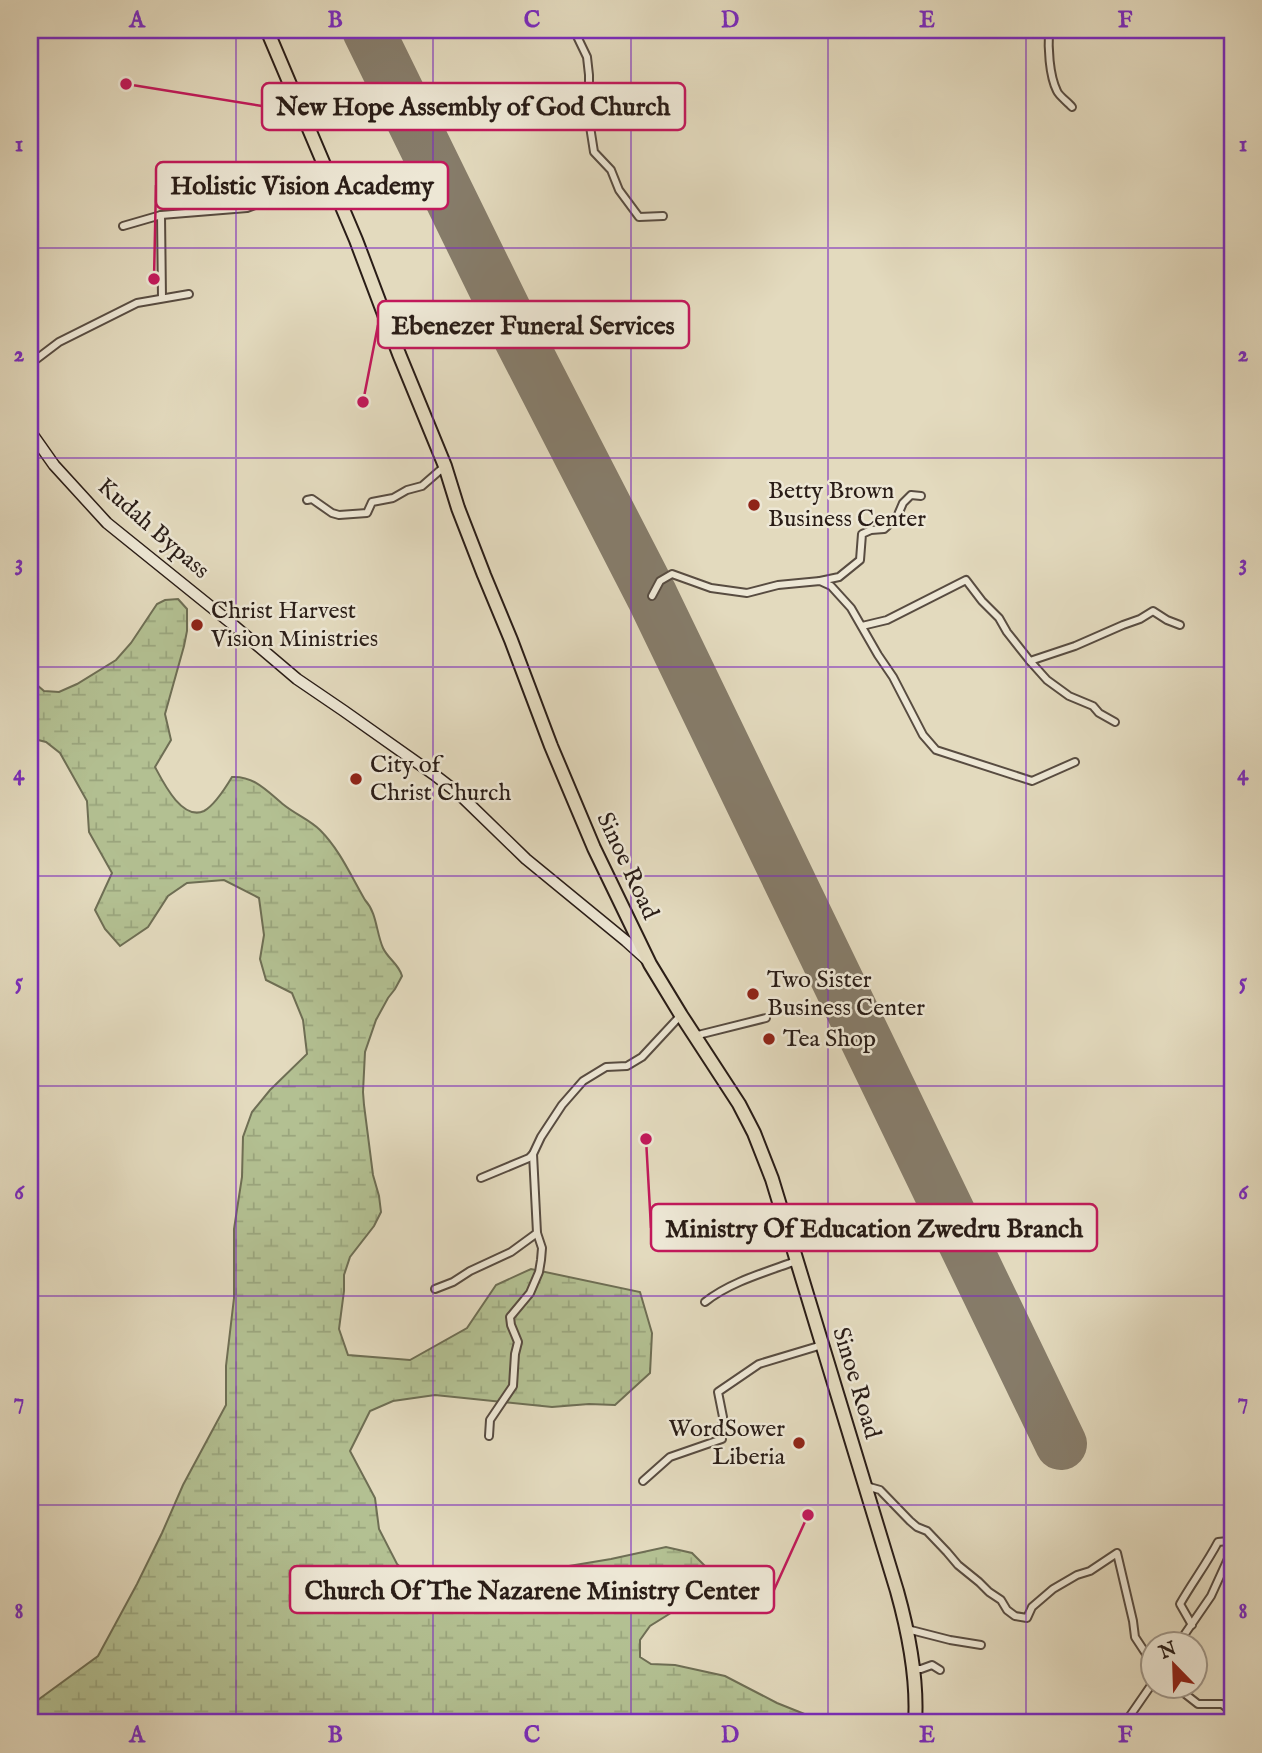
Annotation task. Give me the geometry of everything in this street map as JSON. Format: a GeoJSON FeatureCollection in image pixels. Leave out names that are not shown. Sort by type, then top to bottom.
{"type":"FeatureCollection","features":[{"type":"Feature","properties":{"kind":"highway","name":"Sinoe Road"},"geometry":{"type":"LineString","coordinates":[[267,30],[378,295],[551,746],[608,879],[650,964],[739,1104],[772,1179],[824,1345],[907,1629],[913,1670],[915,1723]]}},
{"type":"Feature","properties":{"kind":"street"},"geometry":{"type":"LineString","coordinates":[[574,30],[587,57],[589,120],[594,152],[611,170],[619,190],[639,217],[663,216]]}},
{"type":"Feature","properties":{"kind":"street"},"geometry":{"type":"LineString","coordinates":[[1049,30],[1050,73],[1057,92],[1072,107]]}},
{"type":"Feature","properties":{"kind":"street"},"geometry":{"type":"LineString","coordinates":[[123,226],[161,215],[247,208],[268,200],[326,167]]}},
{"type":"Feature","properties":{"kind":"street"},"geometry":{"type":"LineString","coordinates":[[161,215],[162,298]]}},
{"type":"Feature","properties":{"kind":"street"},"geometry":{"type":"LineString","coordinates":[[30,364],[59,342],[137,303],[189,293]]}},
{"type":"Feature","properties":{"kind":"street","name":"Kudah Bypass"},"geometry":{"type":"LineString","coordinates":[[30,431],[54,465],[107,523],[297,680],[344,710],[458,793],[526,859],[650,964]]}},
{"type":"Feature","properties":{"kind":"street"},"geometry":{"type":"LineString","coordinates":[[307,500],[312,499],[331,513],[339,515],[368,513],[372,502],[393,498],[422,486],[445,466]]}},
{"type":"Feature","properties":{"kind":"street"},"geometry":{"type":"LineString","coordinates":[[652,596],[660,580],[672,574],[711,588],[747,593],[778,585],[839,577],[860,561],[862,534],[884,529],[897,517],[903,503],[911,495],[921,496]]}},
{"type":"Feature","properties":{"kind":"street"},"geometry":{"type":"LineString","coordinates":[[862,626],[887,620],[966,580],[1047,680],[1115,722]]}},
{"type":"Feature","properties":{"kind":"street"},"geometry":{"type":"LineString","coordinates":[[820,581],[831,586],[851,608],[923,735],[936,750],[1032,781],[1075,762]]}},
{"type":"Feature","properties":{"kind":"street"},"geometry":{"type":"LineString","coordinates":[[1030,661],[1075,646],[1153,611],[1180,625]]}},
{"type":"Feature","properties":{"kind":"street"},"geometry":{"type":"LineString","coordinates":[[481,1178],[529,1158],[562,1105],[583,1082],[606,1067],[627,1066],[642,1057],[681,1015]]}},
{"type":"Feature","properties":{"kind":"street"},"geometry":{"type":"LineString","coordinates":[[694,1035],[766,1018]]}},
{"type":"Feature","properties":{"kind":"street"},"geometry":{"type":"LineString","coordinates":[[489,1436],[491,1420],[497,1407],[515,1380],[514,1361],[518,1342],[510,1317],[530,1293],[539,1272],[542,1248],[537,1234],[533,1154]]}},
{"type":"Feature","properties":{"kind":"street"},"geometry":{"type":"LineString","coordinates":[[435,1289],[511,1252],[537,1234]]}},
{"type":"Feature","properties":{"kind":"street"},"geometry":{"type":"LineString","coordinates":[[705,1302],[716,1293],[796,1261]]}},
{"type":"Feature","properties":{"kind":"street"},"geometry":{"type":"LineString","coordinates":[[643,1480],[670,1457],[722,1440],[723,1418],[718,1392],[759,1364],[824,1345]]}},
{"type":"Feature","properties":{"kind":"street"},"geometry":{"type":"LineString","coordinates":[[865,1485],[880,1490],[910,1521],[927,1531],[958,1565],[1001,1600],[1015,1616],[1027,1618],[1032,1606],[1054,1589],[1077,1575],[1090,1571],[1117,1553],[1135,1637],[1140,1645]]}},
{"type":"Feature","properties":{"kind":"street"},"geometry":{"type":"LineString","coordinates":[[1192,1625],[1180,1604],[1217,1542],[1232,1538]]}},
{"type":"Feature","properties":{"kind":"street"},"geometry":{"type":"LineString","coordinates":[[1188,1630],[1211,1596],[1232,1550]]}},
{"type":"Feature","properties":{"kind":"street"},"geometry":{"type":"LineString","coordinates":[[907,1629],[981,1645]]}},
{"type":"Feature","properties":{"kind":"street"},"geometry":{"type":"LineString","coordinates":[[913,1670],[932,1665],[940,1670]]}},
{"type":"Feature","properties":{"kind":"street"},"geometry":{"type":"LineString","coordinates":[[1125,1723],[1140,1700]]}},
{"type":"Feature","properties":{"kind":"street"},"geometry":{"type":"LineString","coordinates":[[1193,1700],[1198,1704],[1222,1704],[1232,1712]]}},
{"type":"Feature","properties":{"kind":"green space"},"geometry":{"type":"Polygon","coordinates":[[[178,599],[187,609],[187,631],[165,714],[171,740],[155,767],[163,782],[181,805],[196,813],[212,805],[232,777],[247,779],[260,785],[316,826],[339,855],[369,905],[383,948],[402,976],[376,1020],[365,1052],[364,1105],[381,1212],[374,1226],[350,1257],[344,1275],[339,1329],[348,1355],[410,1360],[467,1328],[496,1285],[531,1269],[640,1292],[652,1333],[650,1373],[615,1405],[552,1407],[435,1395],[393,1401],[370,1411],[350,1451],[375,1498],[379,1529],[397,1564],[431,1595],[464,1613],[513,1586],[563,1567],[666,1547],[692,1553],[713,1574],[674,1611],[650,1626],[640,1640],[640,1657],[651,1664],[675,1665],[725,1676],[807,1715],[807,1723],[30,1723],[31,1705],[98,1656],[226,1405],[226,1366],[234,1298],[234,1229],[242,1177],[243,1137],[252,1112],[307,1054],[303,1020],[292,993],[266,980],[260,959],[264,935],[259,898],[224,880],[187,883],[168,896],[148,927],[120,946],[105,929],[95,910],[112,873],[89,832],[87,801],[60,753],[46,742],[30,738],[30,679],[44,691],[59,692],[77,684],[116,660],[157,604],[178,599]]]}},
{"type":"Feature","properties":{"kind":"runway"},"geometry":{"type":"LineString","coordinates":[[368,30],[508,316],[652,596],[1061,1444]]}},
{"type":"Feature","properties":{"kind":"place","name":"New Hope Assembly of God Church"},"geometry":{"type":"Point","coordinates":[126,84]}},
{"type":"Feature","properties":{"kind":"place","name":"Holistic Vision Academy"},"geometry":{"type":"Point","coordinates":[154,279]}},
{"type":"Feature","properties":{"kind":"place","name":"Ebenezer Funeral Services"},"geometry":{"type":"Point","coordinates":[363,402]}},
{"type":"Feature","properties":{"kind":"place","name":"Betty Brown Business Center"},"geometry":{"type":"Point","coordinates":[754,505]}},
{"type":"Feature","properties":{"kind":"place","name":"Christ Harvest Vision Ministries"},"geometry":{"type":"Point","coordinates":[197,625]}},
{"type":"Feature","properties":{"kind":"place","name":"City of Christ Church"},"geometry":{"type":"Point","coordinates":[356,779]}},
{"type":"Feature","properties":{"kind":"place","name":"Two Sister Business Center"},"geometry":{"type":"Point","coordinates":[753,994]}},
{"type":"Feature","properties":{"kind":"place","name":"Tea Shop"},"geometry":{"type":"Point","coordinates":[769,1039]}},
{"type":"Feature","properties":{"kind":"place","name":"Ministry Of Education Zwedru Branch"},"geometry":{"type":"Point","coordinates":[646,1139]}},
{"type":"Feature","properties":{"kind":"place","name":"WordSower Liberia"},"geometry":{"type":"Point","coordinates":[799,1443]}},
{"type":"Feature","properties":{"kind":"place","name":"Church Of The Nazarene Ministry Center"},"geometry":{"type":"Point","coordinates":[808,1515]}}]}
